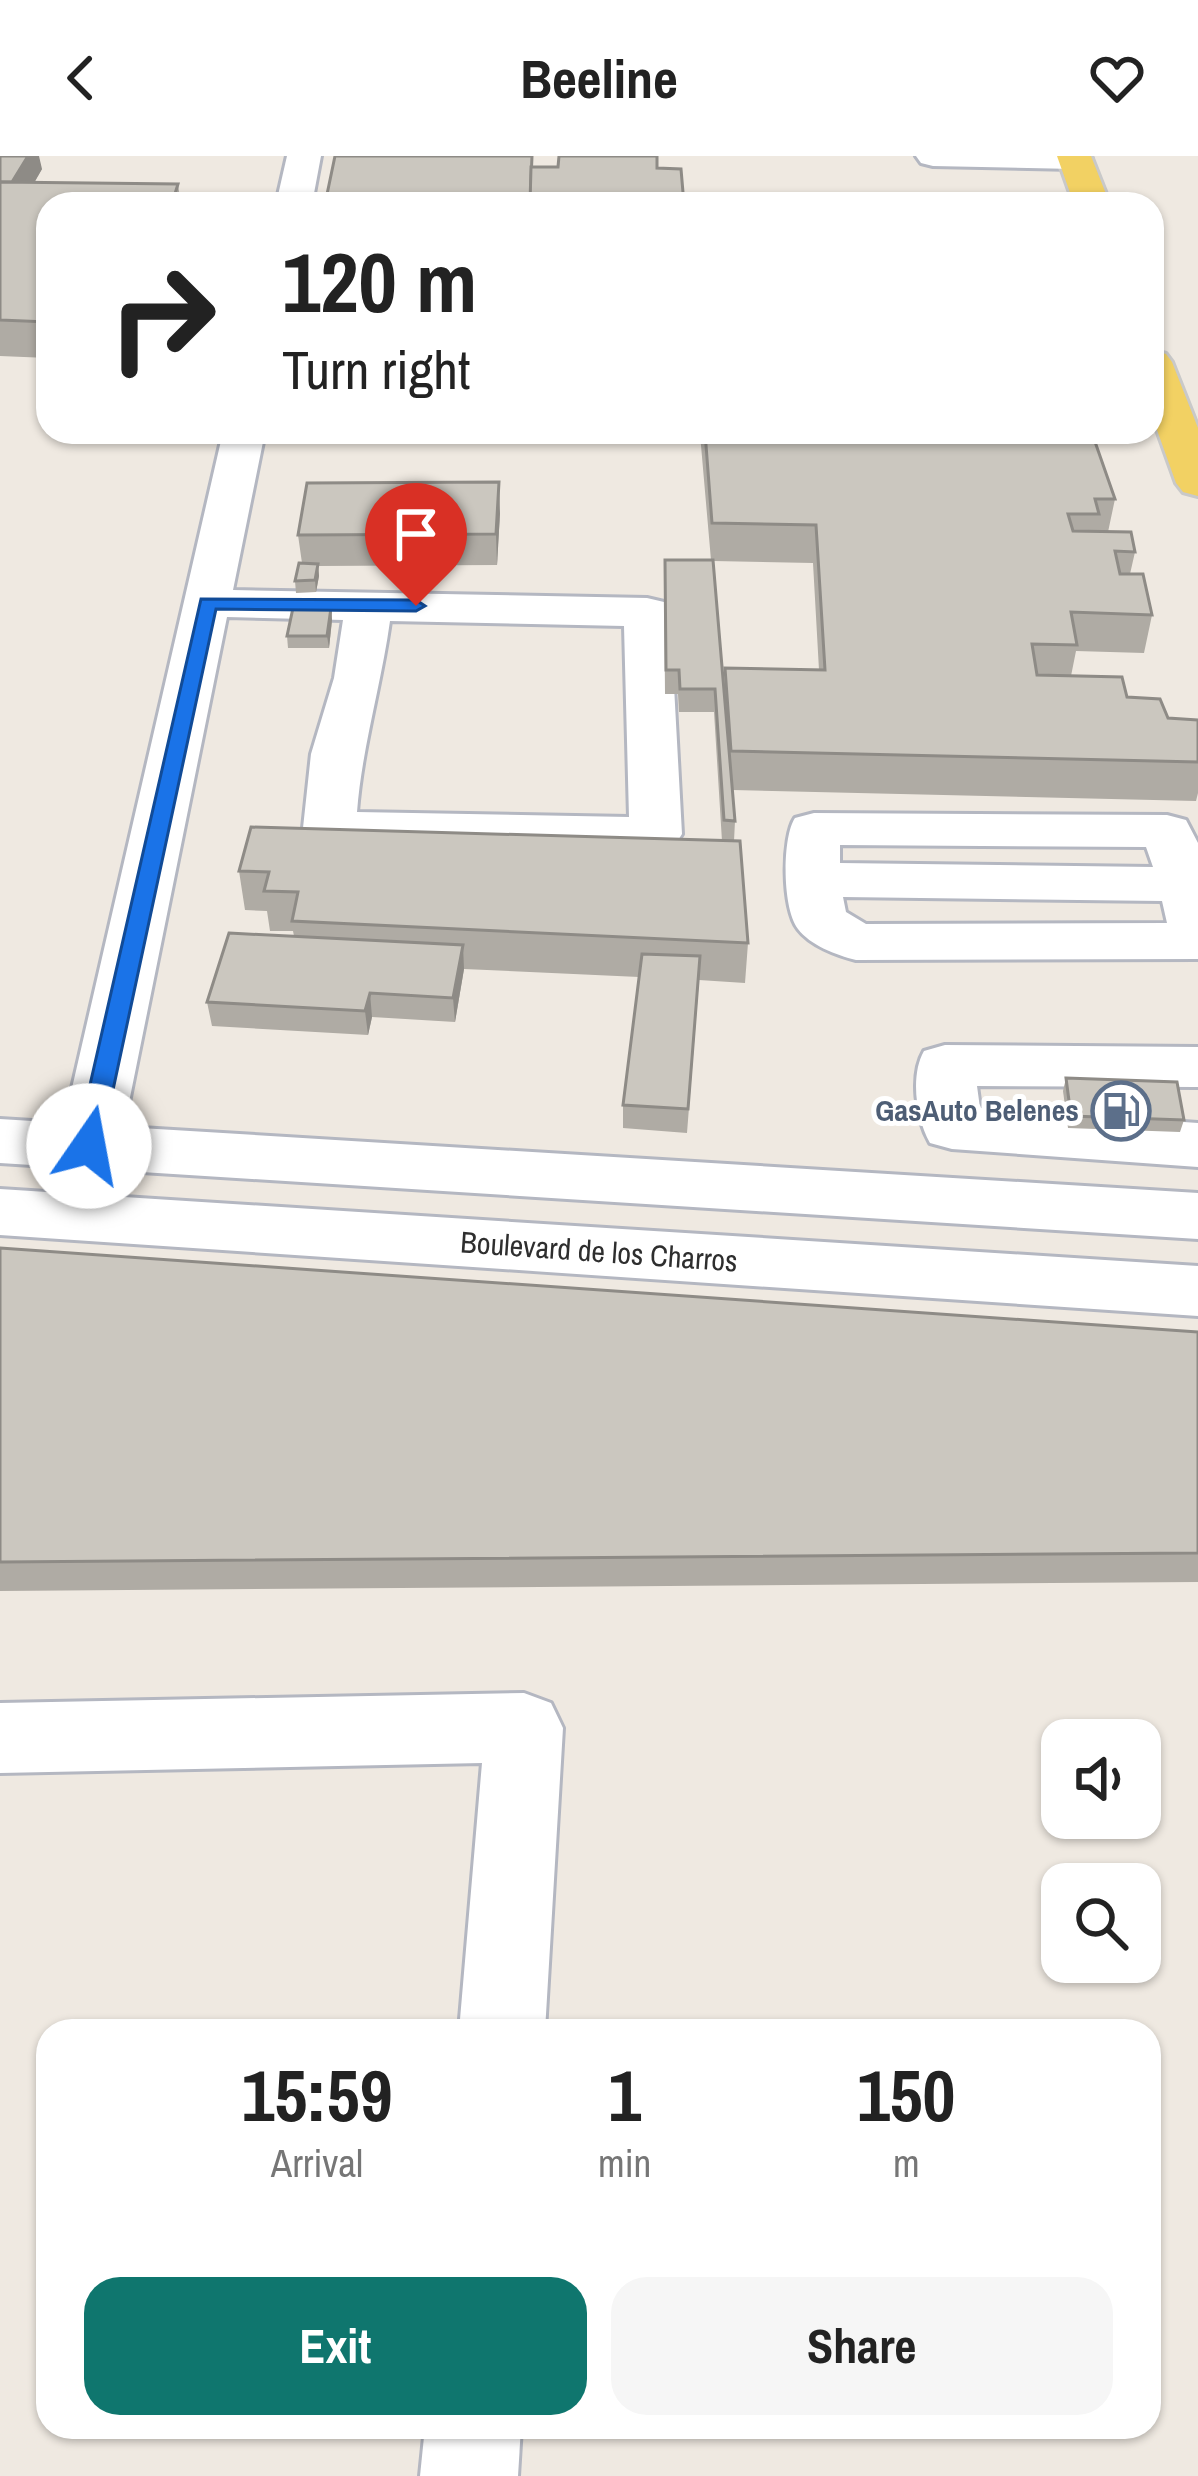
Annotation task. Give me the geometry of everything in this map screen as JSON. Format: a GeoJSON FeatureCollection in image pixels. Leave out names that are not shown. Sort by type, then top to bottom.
{"type":"FeatureCollection","features":[{"type":"Feature","properties":{"kind":"main road"},"geometry":{"type":"LineString","coordinates":[[1075,157],[1088,192]]}},
{"type":"Feature","properties":{"kind":"main road"},"geometry":{"type":"LineString","coordinates":[[1164,394],[1198,483]]}},
{"type":"Feature","properties":{"kind":"street"},"geometry":{"type":"LineString","coordinates":[[296,192],[304,156]]}},
{"type":"Feature","properties":{"kind":"street"},"geometry":{"type":"LineString","coordinates":[[933,156],[1075,157]]}},
{"type":"Feature","properties":{"kind":"street"},"geometry":{"type":"LineString","coordinates":[[89,1146],[241,444]]}},
{"type":"Feature","properties":{"kind":"street"},"geometry":{"type":"LineString","coordinates":[[207,603],[369,604],[647,612],[656,834],[329,828],[336,754],[358,678],[369,604]]}},
{"type":"Feature","properties":{"kind":"street"},"geometry":{"type":"LineString","coordinates":[[813,880],[1192,884],[1198,940],[856,941],[820,921],[813,880]]}},
{"type":"Feature","properties":{"kind":"street"},"geometry":{"type":"LineString","coordinates":[[952,1128],[945,1065],[1198,1067]]}},
{"type":"Feature","properties":{"kind":"street"},"geometry":{"type":"LineString","coordinates":[[849,1194],[952,1128],[1198,1145]]}},
{"type":"Feature","properties":{"kind":"street"},"geometry":{"type":"LineString","coordinates":[[0,1141],[1198,1216]]}},
{"type":"Feature","properties":{"kind":"street","name":"Boulevard de los Charros"},"geometry":{"type":"LineString","coordinates":[[0,1212],[1198,1291]]}},
{"type":"Feature","properties":{"kind":"street"},"geometry":{"type":"LineString","coordinates":[[0,1738],[524,1728],[503,2019]]}},
{"type":"Feature","properties":{"kind":"street"},"geometry":{"type":"LineString","coordinates":[[469,2476],[472,2439]]}},
{"type":"Feature","properties":{"kind":"building"},"geometry":{"type":"Polygon","coordinates":[[[0,156],[28,156],[12,182],[0,182],[0,156]]]}},
{"type":"Feature","properties":{"kind":"building"},"geometry":{"type":"Polygon","coordinates":[[[335,156],[532,156],[530,192],[328,192],[335,156]]]}},
{"type":"Feature","properties":{"kind":"building"},"geometry":{"type":"Polygon","coordinates":[[[559,156],[657,156],[657,168],[681,169],[683,192],[530,192],[531,167],[558,167],[559,156]]]}},
{"type":"Feature","properties":{"kind":"building"},"geometry":{"type":"Polygon","coordinates":[[[0,182],[178,184],[176,192],[36,192],[36,322],[0,320],[0,182]]]}},
{"type":"Feature","properties":{"kind":"building"},"geometry":{"type":"Polygon","coordinates":[[[706,444],[1096,444],[1115,499],[1095,499],[1099,514],[1068,514],[1073,531],[1131,532],[1135,552],[1115,551],[1120,574],[1143,574],[1152,615],[1071,612],[1077,645],[1032,644],[1037,675],[1122,677],[1127,697],[1160,699],[1168,718],[1198,720],[1198,762],[731,751],[725,668],[825,670],[816,525],[712,523],[706,444]]]}},
{"type":"Feature","properties":{"kind":"building"},"geometry":{"type":"Polygon","coordinates":[[[499,482],[496,534],[298,535],[307,483],[499,482]]]}},
{"type":"Feature","properties":{"kind":"building"},"geometry":{"type":"Polygon","coordinates":[[[665,560],[713,560],[735,821],[724,820],[715,689],[680,689],[679,670],[666,670],[665,560]]]}},
{"type":"Feature","properties":{"kind":"building"},"geometry":{"type":"Polygon","coordinates":[[[299,563],[318,564],[315,580],[295,581],[299,563]]]}},
{"type":"Feature","properties":{"kind":"building"},"geometry":{"type":"Polygon","coordinates":[[[293,608],[331,608],[327,636],[287,636],[293,608]]]}},
{"type":"Feature","properties":{"kind":"building"},"geometry":{"type":"Polygon","coordinates":[[[251,827],[740,841],[748,943],[292,921],[298,892],[264,891],[269,872],[239,871],[251,827]]]}},
{"type":"Feature","properties":{"kind":"building"},"geometry":{"type":"Polygon","coordinates":[[[229,933],[463,945],[453,998],[370,993],[365,1011],[207,1002],[229,933]]]}},
{"type":"Feature","properties":{"kind":"building"},"geometry":{"type":"Polygon","coordinates":[[[642,954],[700,956],[688,1109],[623,1105],[642,954]]]}},
{"type":"Feature","properties":{"kind":"building","name":"GasAuto Belenes"},"geometry":{"type":"Polygon","coordinates":[[[1066,1078],[1177,1082],[1184,1120],[1071,1116],[1066,1078]]]}},
{"type":"Feature","properties":{"kind":"building"},"geometry":{"type":"Polygon","coordinates":[[[0,1248],[1198,1332],[1198,1553],[0,1562],[0,1248]]]}},
{"type":"Feature","properties":{"kind":"place","name":"GasAuto Belenes"},"geometry":{"type":"Point","coordinates":[1121,1111]}},
{"type":"Feature","properties":{"kind":"route"},"geometry":{"type":"LineString","coordinates":[[89,1146],[207,603],[416,606]]}}]}
